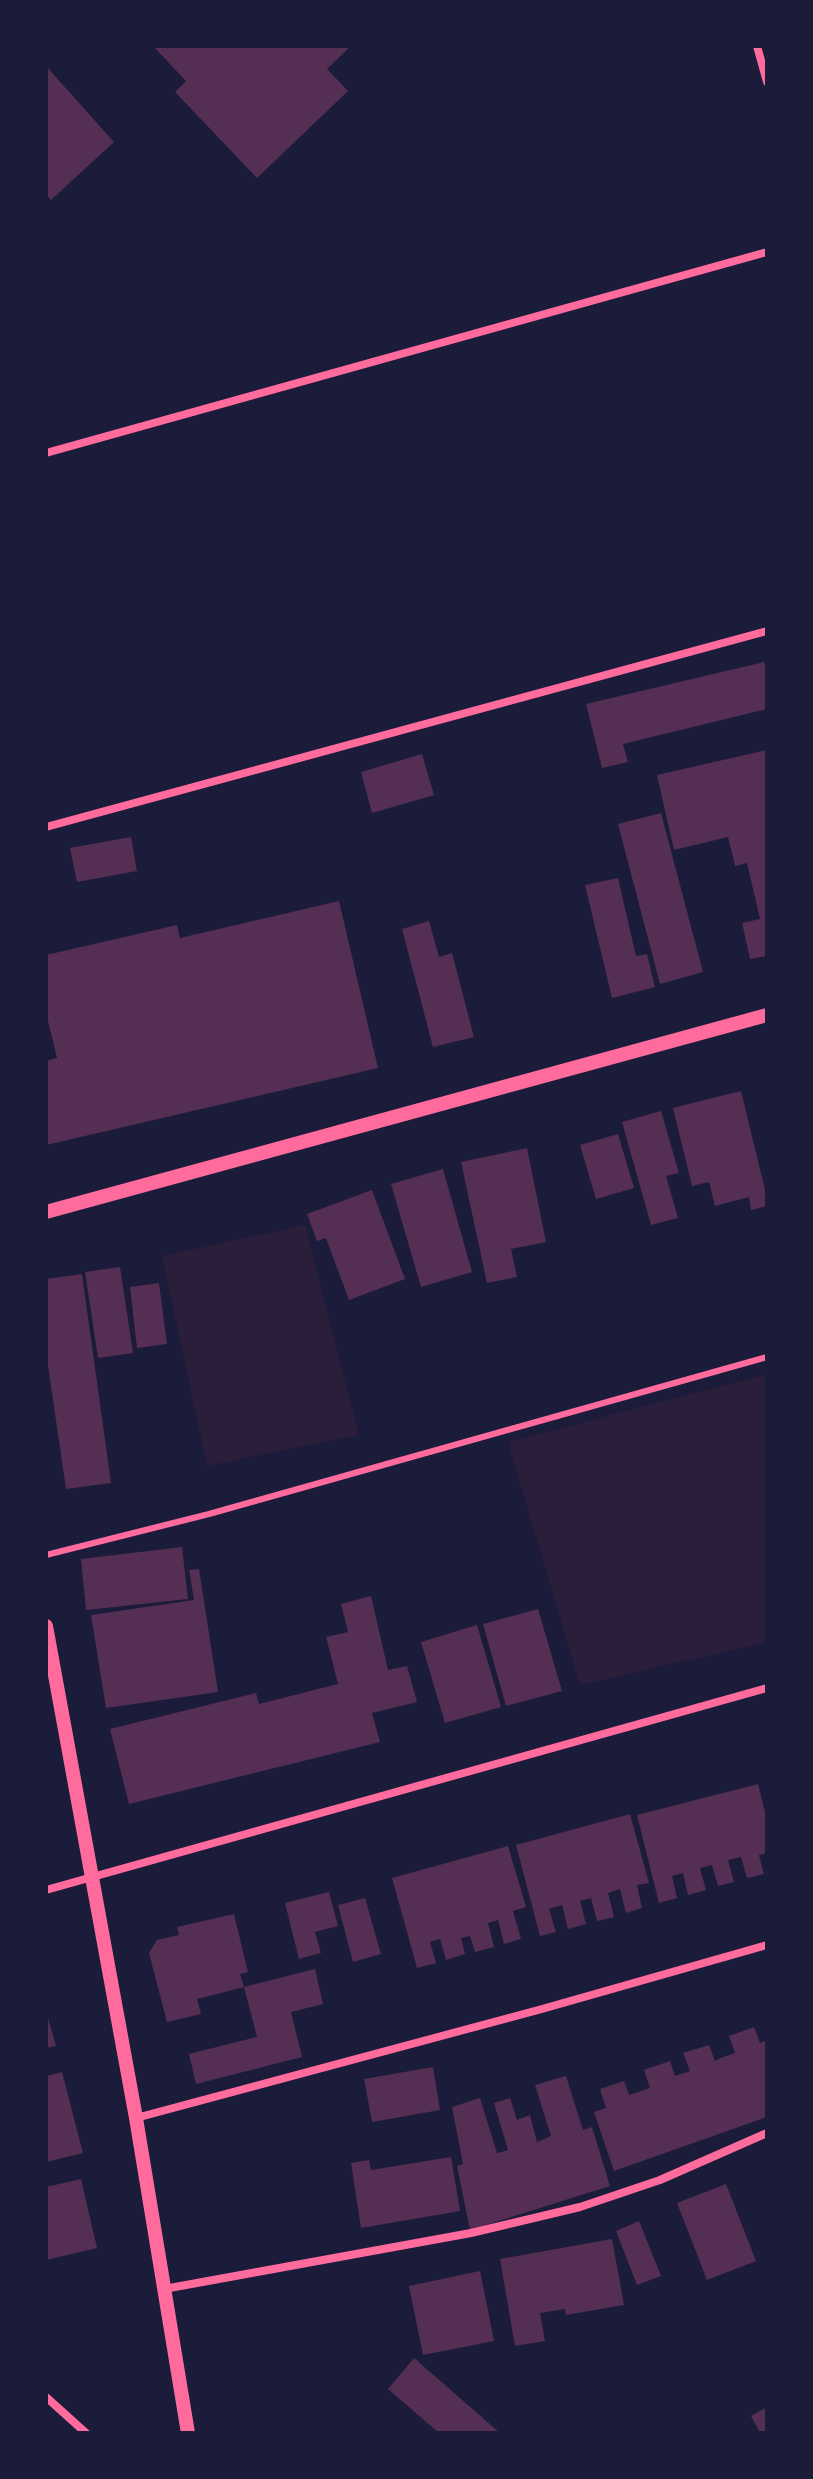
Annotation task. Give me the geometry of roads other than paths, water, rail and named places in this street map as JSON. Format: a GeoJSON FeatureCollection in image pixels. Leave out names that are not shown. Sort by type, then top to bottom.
{"type":"FeatureCollection","features":[{"type":"Feature","properties":{"kind":"street"},"geometry":{"type":"LineString","coordinates":[[757,46],[767,82]]}},
{"type":"Feature","properties":{"kind":"street"},"geometry":{"type":"LineString","coordinates":[[46,453],[767,252]]}},
{"type":"Feature","properties":{"kind":"street"},"geometry":{"type":"LineString","coordinates":[[46,827],[767,631]]}},
{"type":"Feature","properties":{"kind":"street"},"geometry":{"type":"LineString","coordinates":[[46,1212],[767,1015]]}},
{"type":"Feature","properties":{"kind":"street"},"geometry":{"type":"LineString","coordinates":[[46,1626],[136,2118],[188,2433]]}},
{"type":"Feature","properties":{"kind":"street"},"geometry":{"type":"LineString","coordinates":[[46,1890],[767,1688]]}},
{"type":"Feature","properties":{"kind":"street"},"geometry":{"type":"LineString","coordinates":[[136,2118],[767,1945]]}},
{"type":"Feature","properties":{"kind":"street"},"geometry":{"type":"LineString","coordinates":[[164,2289],[471,2233],[580,2207],[660,2180],[767,2133]]}},
{"type":"Feature","properties":{"kind":"street"},"geometry":{"type":"LineString","coordinates":[[46,2397],[86,2433]]}},
{"type":"Feature","properties":{"kind":"lane"},"geometry":{"type":"LineString","coordinates":[[46,1555],[209,1514],[767,1357]]}}]}
